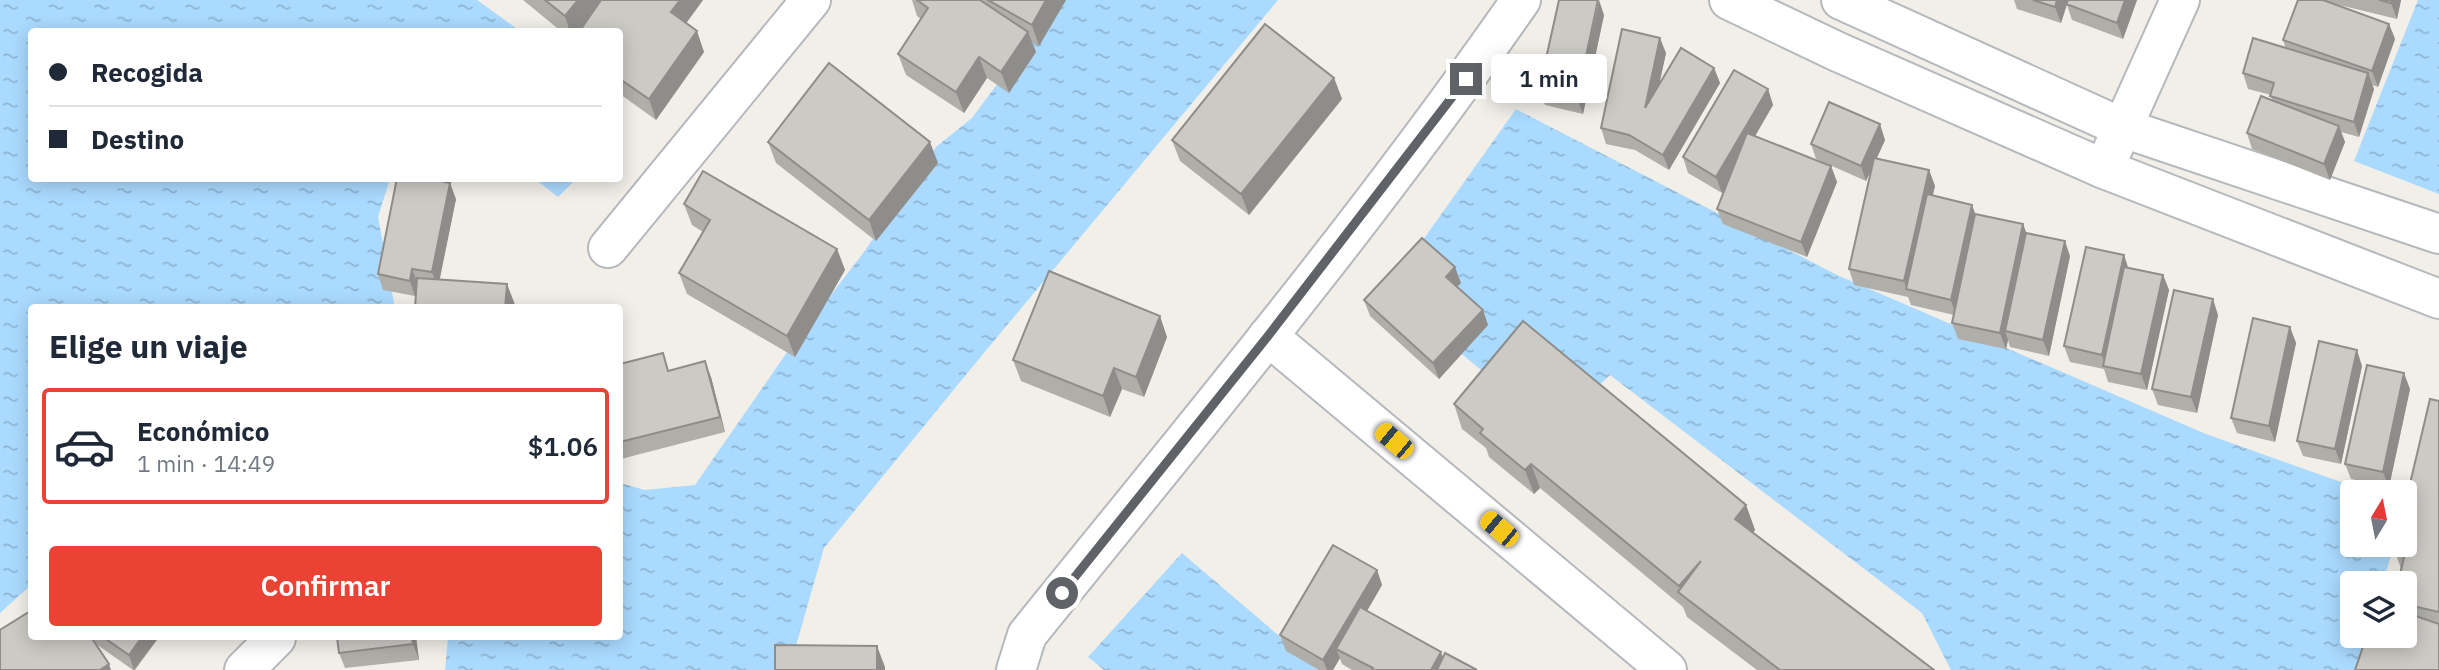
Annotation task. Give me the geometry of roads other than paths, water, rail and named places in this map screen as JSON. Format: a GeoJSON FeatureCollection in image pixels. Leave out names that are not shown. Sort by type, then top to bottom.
{"type":"FeatureCollection","features":[{"type":"Feature","properties":{"kind":"street"},"geometry":{"type":"LineString","coordinates":[[608,248],[811,0]]}},
{"type":"Feature","properties":{"kind":"street"},"geometry":{"type":"LineString","coordinates":[[1016,670],[1027,635],[1268,336],[1452,99],[1521,0]]}},
{"type":"Feature","properties":{"kind":"street"},"geometry":{"type":"LineString","coordinates":[[1729,0],[1838,52],[2104,169],[2439,299]]}},
{"type":"Feature","properties":{"kind":"street"},"geometry":{"type":"LineString","coordinates":[[1841,0],[2123,128],[2439,234]]}},
{"type":"Feature","properties":{"kind":"street"},"geometry":{"type":"LineString","coordinates":[[2104,169],[2180,0]]}},
{"type":"Feature","properties":{"kind":"street"},"geometry":{"type":"LineString","coordinates":[[1268,336],[1667,670]]}},
{"type":"Feature","properties":{"kind":"street"},"geometry":{"type":"LineString","coordinates":[[244,670],[274,640]]}},
{"type":"Feature","properties":{"kind":"water"},"geometry":{"type":"Polygon","coordinates":[[[0,0],[477,0],[516,28],[28,28],[28,182],[389,182],[378,217],[394,304],[28,304],[28,588],[0,613],[0,0]]]}},
{"type":"Feature","properties":{"kind":"water"},"geometry":{"type":"Polygon","coordinates":[[[1060,0],[1278,0],[824,548],[789,670],[445,670],[448,640],[623,640],[623,484],[645,490],[695,485],[790,348],[864,252],[936,147],[972,118],[1060,0]]]}},
{"type":"Feature","properties":{"kind":"water"},"geometry":{"type":"Polygon","coordinates":[[[2418,0],[2439,0],[2439,194],[2354,161],[2418,0]]]}},
{"type":"Feature","properties":{"kind":"water"},"geometry":{"type":"Polygon","coordinates":[[[1516,109],[1837,275],[2206,434],[2340,482],[2340,557],[2390,557],[2386,571],[2340,571],[2340,648],[2363,648],[2356,670],[1951,670],[1922,613],[1610,375],[1553,429],[1386,292],[1516,109]]]}},
{"type":"Feature","properties":{"kind":"water"},"geometry":{"type":"Polygon","coordinates":[[[539,182],[573,182],[558,197],[539,182]]]}},
{"type":"Feature","properties":{"kind":"water"},"geometry":{"type":"Polygon","coordinates":[[[1182,553],[1319,670],[1104,670],[1088,657],[1182,553]]]}}]}
